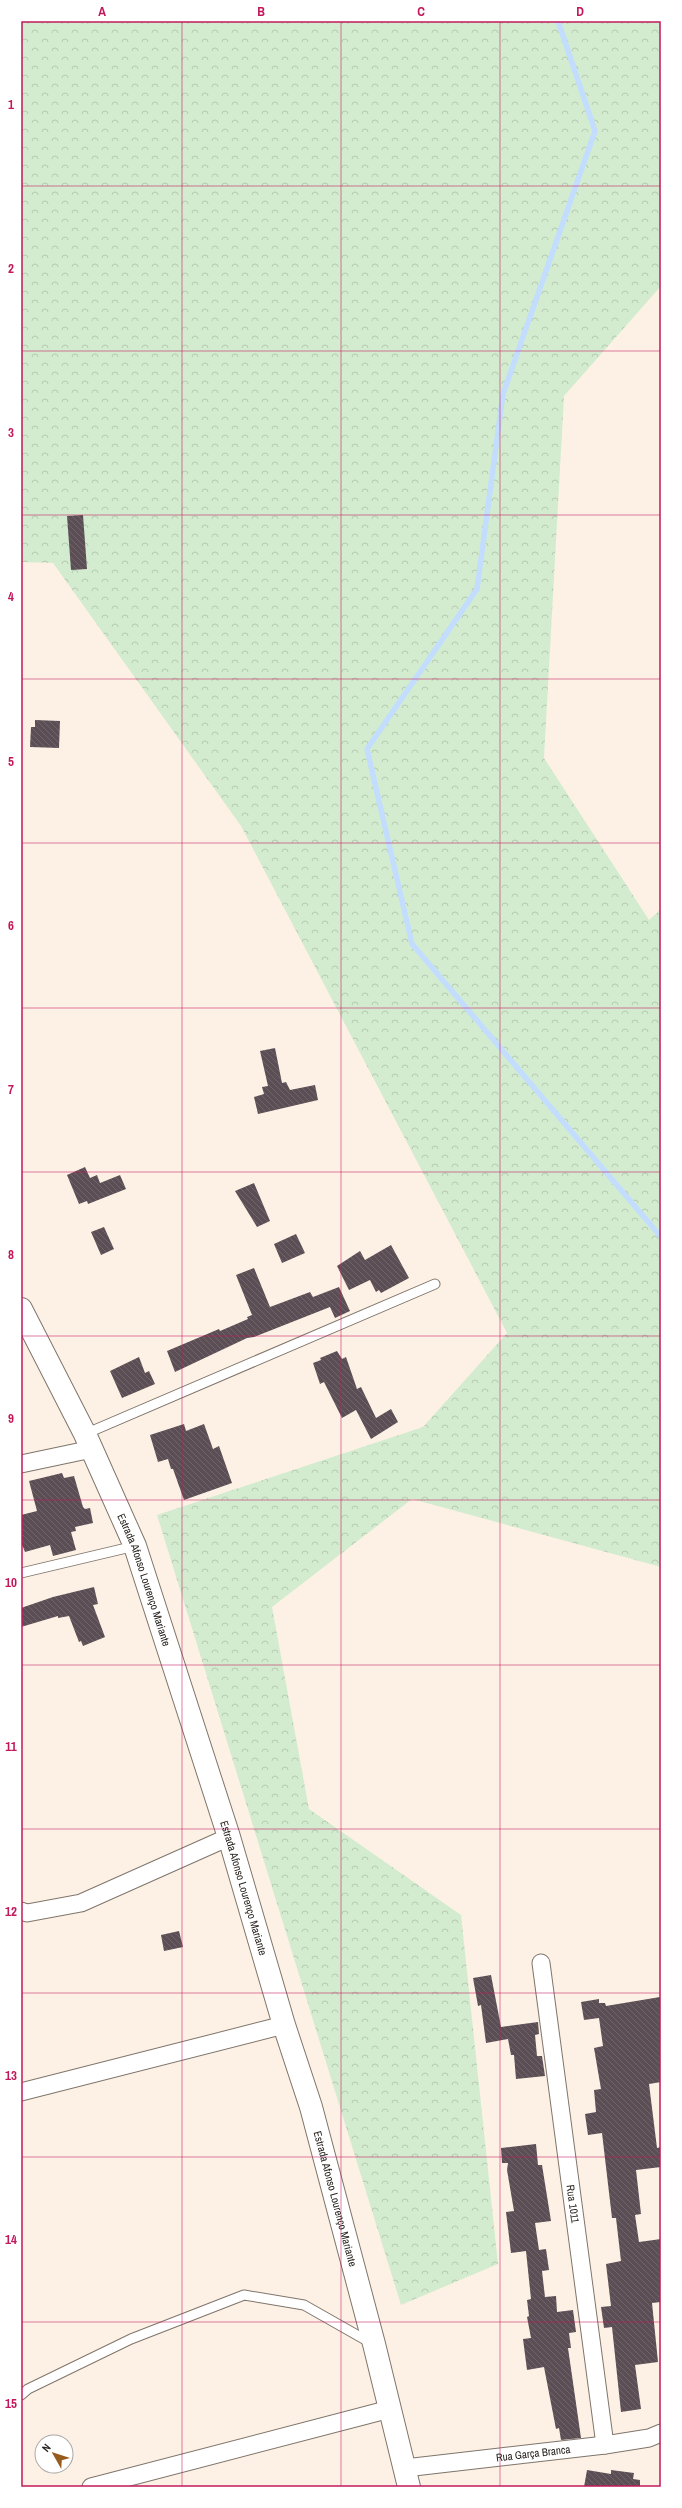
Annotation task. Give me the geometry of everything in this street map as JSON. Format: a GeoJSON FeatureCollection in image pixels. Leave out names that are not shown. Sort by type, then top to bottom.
{"type":"FeatureCollection","features":[{"type":"Feature","properties":{"kind":"main road","name":"Estrada Afonso Lourenço Mariante"},"geometry":{"type":"LineString","coordinates":[[22,1313],[88,1442],[135,1546],[229,1837],[284,2025],[311,2107],[374,2344],[390,2409],[405,2482]]}},
{"type":"Feature","properties":{"kind":"street"},"geometry":{"type":"LineString","coordinates":[[21,1464],[88,1442]]}},
{"type":"Feature","properties":{"kind":"street"},"geometry":{"type":"LineString","coordinates":[[21,1911],[26,1913],[81,1903],[229,1837]]}},
{"type":"Feature","properties":{"kind":"street","name":"Rua 1011"},"geometry":{"type":"LineString","coordinates":[[541,1963],[605,2445]]}},
{"type":"Feature","properties":{"kind":"street"},"geometry":{"type":"LineString","coordinates":[[21,2092],[284,2025]]}},
{"type":"Feature","properties":{"kind":"street"},"geometry":{"type":"LineString","coordinates":[[91,2487],[390,2409]]}},
{"type":"Feature","properties":{"kind":"street","name":"Rua Garça Branca"},"geometry":{"type":"LineString","coordinates":[[405,2482],[649,2438],[661,2433]]}},
{"type":"Feature","properties":{"kind":"lane"},"geometry":{"type":"LineString","coordinates":[[88,1442],[436,1284]]}},
{"type":"Feature","properties":{"kind":"lane"},"geometry":{"type":"LineString","coordinates":[[21,1573],[135,1546]]}},
{"type":"Feature","properties":{"kind":"lane"},"geometry":{"type":"LineString","coordinates":[[21,2396],[28,2389],[131,2339],[244,2295],[304,2305],[374,2344]]}},
{"type":"Feature","properties":{"kind":"green space"},"geometry":{"type":"Polygon","coordinates":[[[21,21],[661,21],[661,286],[564,396],[544,758],[649,920],[661,909],[661,1567],[412,1499],[272,1607],[309,1809],[461,1915],[498,2264],[401,2305],[157,1515],[423,1427],[507,1333],[241,826],[53,563],[21,562],[21,21]]]}},
{"type":"Feature","properties":{"kind":"building"},"geometry":{"type":"Polygon","coordinates":[[[83,515],[87,569],[71,570],[67,516],[83,515]]]}},
{"type":"Feature","properties":{"kind":"building"},"geometry":{"type":"Polygon","coordinates":[[[35,720],[60,721],[59,748],[30,747],[31,727],[35,727],[35,720]]]}},
{"type":"Feature","properties":{"kind":"building"},"geometry":{"type":"Polygon","coordinates":[[[275,1048],[282,1083],[286,1082],[290,1090],[315,1085],[318,1100],[258,1114],[254,1097],[264,1094],[262,1087],[268,1086],[260,1051],[275,1048]]]}},
{"type":"Feature","properties":{"kind":"building"},"geometry":{"type":"Polygon","coordinates":[[[85,1167],[90,1178],[97,1175],[100,1183],[120,1175],[126,1189],[88,1204],[87,1201],[79,1204],[67,1175],[85,1167]]]}},
{"type":"Feature","properties":{"kind":"building"},"geometry":{"type":"Polygon","coordinates":[[[254,1183],[270,1221],[257,1227],[235,1191],[254,1183]]]}},
{"type":"Feature","properties":{"kind":"building"},"geometry":{"type":"Polygon","coordinates":[[[104,1227],[114,1249],[101,1255],[91,1232],[104,1227]]]}},
{"type":"Feature","properties":{"kind":"building"},"geometry":{"type":"Polygon","coordinates":[[[296,1234],[305,1253],[282,1263],[274,1244],[296,1234]]]}},
{"type":"Feature","properties":{"kind":"building"},"geometry":{"type":"Polygon","coordinates":[[[391,1245],[409,1278],[381,1293],[379,1290],[376,1292],[370,1280],[349,1290],[337,1266],[360,1251],[365,1260],[391,1245]]]}},
{"type":"Feature","properties":{"kind":"building"},"geometry":{"type":"Polygon","coordinates":[[[254,1268],[270,1307],[310,1292],[313,1297],[339,1287],[350,1311],[335,1318],[330,1307],[254,1337],[247,1338],[175,1372],[167,1351],[219,1329],[220,1331],[248,1319],[247,1317],[252,1315],[236,1275],[254,1268]]]}},
{"type":"Feature","properties":{"kind":"building"},"geometry":{"type":"Polygon","coordinates":[[[337,1351],[342,1359],[346,1357],[357,1389],[361,1387],[376,1418],[391,1409],[398,1422],[371,1439],[356,1410],[342,1418],[324,1382],[320,1384],[313,1363],[321,1360],[320,1358],[337,1351]]]}},
{"type":"Feature","properties":{"kind":"building"},"geometry":{"type":"Polygon","coordinates":[[[139,1357],[145,1373],[149,1371],[155,1384],[122,1398],[110,1371],[139,1357]]]}},
{"type":"Feature","properties":{"kind":"building"},"geometry":{"type":"Polygon","coordinates":[[[184,1424],[186,1431],[204,1424],[213,1449],[219,1446],[232,1483],[184,1500],[168,1459],[158,1462],[150,1435],[184,1424]]]}},
{"type":"Feature","properties":{"kind":"building"},"geometry":{"type":"Polygon","coordinates":[[[62,1473],[64,1478],[74,1476],[83,1507],[85,1509],[90,1508],[93,1523],[75,1527],[76,1531],[71,1532],[76,1550],[53,1556],[50,1545],[25,1552],[21,1542],[21,1515],[37,1511],[29,1481],[62,1473]]]}},
{"type":"Feature","properties":{"kind":"building"},"geometry":{"type":"Polygon","coordinates":[[[94,1587],[98,1604],[93,1605],[105,1637],[83,1646],[81,1641],[79,1642],[69,1616],[58,1618],[58,1616],[21,1627],[21,1608],[53,1597],[94,1587]]]}},
{"type":"Feature","properties":{"kind":"building"},"geometry":{"type":"Polygon","coordinates":[[[179,1931],[183,1947],[164,1951],[161,1935],[179,1931]]]}},
{"type":"Feature","properties":{"kind":"building"},"geometry":{"type":"Polygon","coordinates":[[[491,1975],[501,2027],[538,2022],[539,2034],[535,2035],[537,2056],[542,2056],[545,2076],[516,2079],[514,2055],[511,2055],[508,2039],[486,2043],[481,2005],[478,2006],[473,1978],[491,1975]]]}},
{"type":"Feature","properties":{"kind":"building"},"geometry":{"type":"Polygon","coordinates":[[[660,1997],[661,2082],[649,2084],[657,2148],[661,2147],[661,2167],[636,2170],[641,2214],[635,2215],[639,2242],[661,2239],[661,2302],[652,2303],[658,2362],[635,2365],[641,2409],[621,2412],[612,2327],[604,2328],[601,2307],[611,2306],[606,2264],[621,2261],[616,2218],[612,2218],[602,2133],[588,2135],[585,2114],[596,2112],[594,2090],[601,2089],[594,2048],[603,2046],[599,2018],[584,2020],[581,2002],[599,1999],[599,2003],[605,2003],[606,2006],[660,1997]]]}},
{"type":"Feature","properties":{"kind":"building"},"geometry":{"type":"Polygon","coordinates":[[[536,2144],[538,2165],[542,2165],[551,2221],[535,2223],[539,2250],[546,2249],[549,2270],[542,2271],[545,2297],[556,2296],[557,2312],[573,2310],[576,2332],[569,2333],[571,2348],[568,2348],[581,2438],[561,2440],[559,2428],[556,2429],[544,2367],[527,2370],[523,2339],[531,2338],[527,2317],[529,2316],[527,2300],[531,2299],[526,2251],[511,2253],[506,2212],[514,2211],[507,2170],[508,2163],[502,2163],[501,2148],[536,2144]]]}},
{"type":"Feature","properties":{"kind":"building"},"geometry":{"type":"Polygon","coordinates":[[[587,2470],[611,2474],[611,2470],[634,2473],[633,2479],[640,2480],[640,2487],[584,2487],[587,2470]]]}},
{"type":"Feature","properties":{"kind":"waterway"},"geometry":{"type":"LineString","coordinates":[[558,21],[595,131],[503,394],[477,589],[367,749],[412,944],[661,1237]]}}]}
